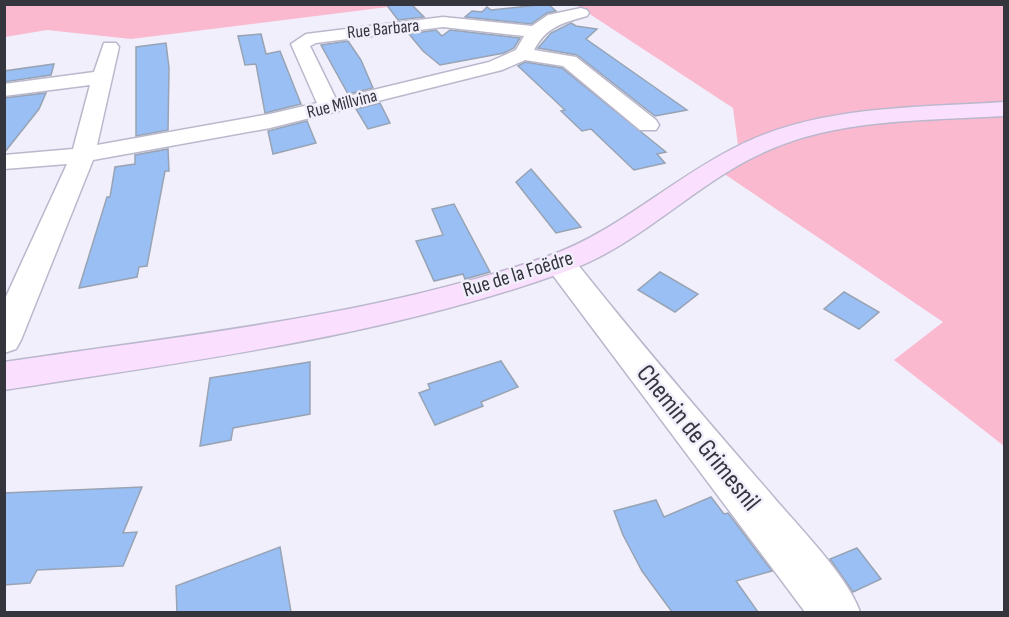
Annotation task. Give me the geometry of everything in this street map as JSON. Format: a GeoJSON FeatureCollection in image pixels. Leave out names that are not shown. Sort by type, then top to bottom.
{"type":"FeatureCollection","features":[{"type":"Feature","properties":{"kind":"street"},"geometry":{"type":"LineString","coordinates":[[581,13],[554,19],[535,32],[523,54],[569,61],[648,125]]}},
{"type":"Feature","properties":{"kind":"street","name":"Rue Barbara"},"geometry":{"type":"LineString","coordinates":[[329,107],[300,44],[312,38],[442,22],[535,32]]}},
{"type":"Feature","properties":{"kind":"street"},"geometry":{"type":"LineString","coordinates":[[4,340],[83,155],[110,47]]}},
{"type":"Feature","properties":{"kind":"street","name":"Rue Millvina"},"geometry":{"type":"LineString","coordinates":[[4,162],[83,155],[270,122],[495,66],[523,54]]}},
{"type":"Feature","properties":{"kind":"street"},"geometry":{"type":"LineString","coordinates":[[4,90],[102,77]]}},
{"type":"Feature","properties":{"kind":"street","name":"Rue de la Foëdre"},"geometry":{"type":"LineString","coordinates":[[4,376],[368,315],[515,278],[560,263],[615,236],[745,151],[774,138],[875,119],[1005,109]]}},
{"type":"Feature","properties":{"kind":"street","name":"Chemin de Grimesnil"},"geometry":{"type":"LineString","coordinates":[[560,263],[601,320],[783,541],[835,612]]}},
{"type":"Feature","properties":{"kind":"shaded area"},"geometry":{"type":"Polygon","coordinates":[[[5,5],[404,5],[131,39],[47,30],[5,37],[5,5]]]}},
{"type":"Feature","properties":{"kind":"shaded area"},"geometry":{"type":"Polygon","coordinates":[[[576,5],[1004,5],[1004,446],[894,360],[943,322],[717,169],[744,151],[738,145],[733,108],[576,5]]]}},
{"type":"Feature","properties":{"kind":"building"},"geometry":{"type":"Polygon","coordinates":[[[386,4],[411,4],[424,17],[398,20],[386,4]]]}},
{"type":"Feature","properties":{"kind":"building"},"geometry":{"type":"Polygon","coordinates":[[[548,4],[556,11],[547,13],[531,24],[465,17],[472,11],[482,12],[487,7],[491,10],[548,4]]]}},
{"type":"Feature","properties":{"kind":"building"},"geometry":{"type":"Polygon","coordinates":[[[571,23],[597,29],[586,39],[687,110],[655,116],[577,55],[538,48],[551,33],[571,23]]]}},
{"type":"Feature","properties":{"kind":"building"},"geometry":{"type":"Polygon","coordinates":[[[436,30],[442,36],[450,30],[520,38],[514,48],[504,53],[440,65],[423,51],[409,34],[436,30]]]}},
{"type":"Feature","properties":{"kind":"building"},"geometry":{"type":"Polygon","coordinates":[[[261,34],[266,54],[280,51],[301,104],[265,113],[256,64],[245,65],[238,36],[261,34]]]}},
{"type":"Feature","properties":{"kind":"building"},"geometry":{"type":"Polygon","coordinates":[[[348,41],[361,60],[373,88],[348,94],[321,45],[348,41]]]}},
{"type":"Feature","properties":{"kind":"building"},"geometry":{"type":"Polygon","coordinates":[[[166,43],[169,68],[168,130],[136,136],[136,47],[166,43]]]}},
{"type":"Feature","properties":{"kind":"building"},"geometry":{"type":"Polygon","coordinates":[[[525,62],[562,68],[666,152],[657,154],[665,163],[634,170],[591,129],[582,131],[561,111],[565,110],[518,66],[525,62]]]}},
{"type":"Feature","properties":{"kind":"building"},"geometry":{"type":"Polygon","coordinates":[[[54,64],[51,75],[4,82],[4,71],[54,64]]]}},
{"type":"Feature","properties":{"kind":"building"},"geometry":{"type":"Polygon","coordinates":[[[46,93],[39,109],[4,153],[4,98],[46,93]]]}},
{"type":"Feature","properties":{"kind":"building"},"geometry":{"type":"Polygon","coordinates":[[[380,103],[390,123],[368,129],[356,109],[380,103]]]}},
{"type":"Feature","properties":{"kind":"building"},"geometry":{"type":"Polygon","coordinates":[[[307,121],[316,143],[273,154],[268,131],[307,121]]]}},
{"type":"Feature","properties":{"kind":"building"},"geometry":{"type":"Polygon","coordinates":[[[168,149],[169,171],[165,171],[147,266],[139,267],[137,277],[79,288],[107,197],[110,197],[115,167],[135,164],[135,155],[168,149]]]}},
{"type":"Feature","properties":{"kind":"building"},"geometry":{"type":"Polygon","coordinates":[[[531,169],[581,227],[556,233],[516,182],[531,169]]]}},
{"type":"Feature","properties":{"kind":"building"},"geometry":{"type":"Polygon","coordinates":[[[454,204],[490,272],[465,279],[463,274],[434,281],[416,241],[443,235],[432,209],[454,204]]]}},
{"type":"Feature","properties":{"kind":"building"},"geometry":{"type":"Polygon","coordinates":[[[660,272],[698,294],[675,312],[638,290],[660,272]]]}},
{"type":"Feature","properties":{"kind":"building"},"geometry":{"type":"Polygon","coordinates":[[[844,292],[879,312],[859,329],[824,309],[844,292]]]}},
{"type":"Feature","properties":{"kind":"building"},"geometry":{"type":"Polygon","coordinates":[[[501,361],[518,387],[481,402],[483,406],[435,425],[419,393],[430,389],[428,384],[501,361]]]}},
{"type":"Feature","properties":{"kind":"building"},"geometry":{"type":"Polygon","coordinates":[[[310,362],[310,414],[233,428],[231,440],[200,446],[210,378],[310,362]]]}},
{"type":"Feature","properties":{"kind":"building"},"geometry":{"type":"Polygon","coordinates":[[[142,487],[123,533],[137,532],[123,566],[37,570],[30,583],[4,585],[4,493],[142,487]]]}},
{"type":"Feature","properties":{"kind":"building"},"geometry":{"type":"Polygon","coordinates":[[[711,497],[724,514],[728,513],[772,571],[736,581],[758,612],[672,612],[642,571],[623,535],[614,511],[656,500],[664,517],[711,497]]]}},
{"type":"Feature","properties":{"kind":"building"},"geometry":{"type":"Polygon","coordinates":[[[280,547],[291,612],[177,612],[176,586],[280,547]]]}},
{"type":"Feature","properties":{"kind":"building"},"geometry":{"type":"Polygon","coordinates":[[[857,548],[881,579],[853,592],[830,559],[857,548]]]}}]}
